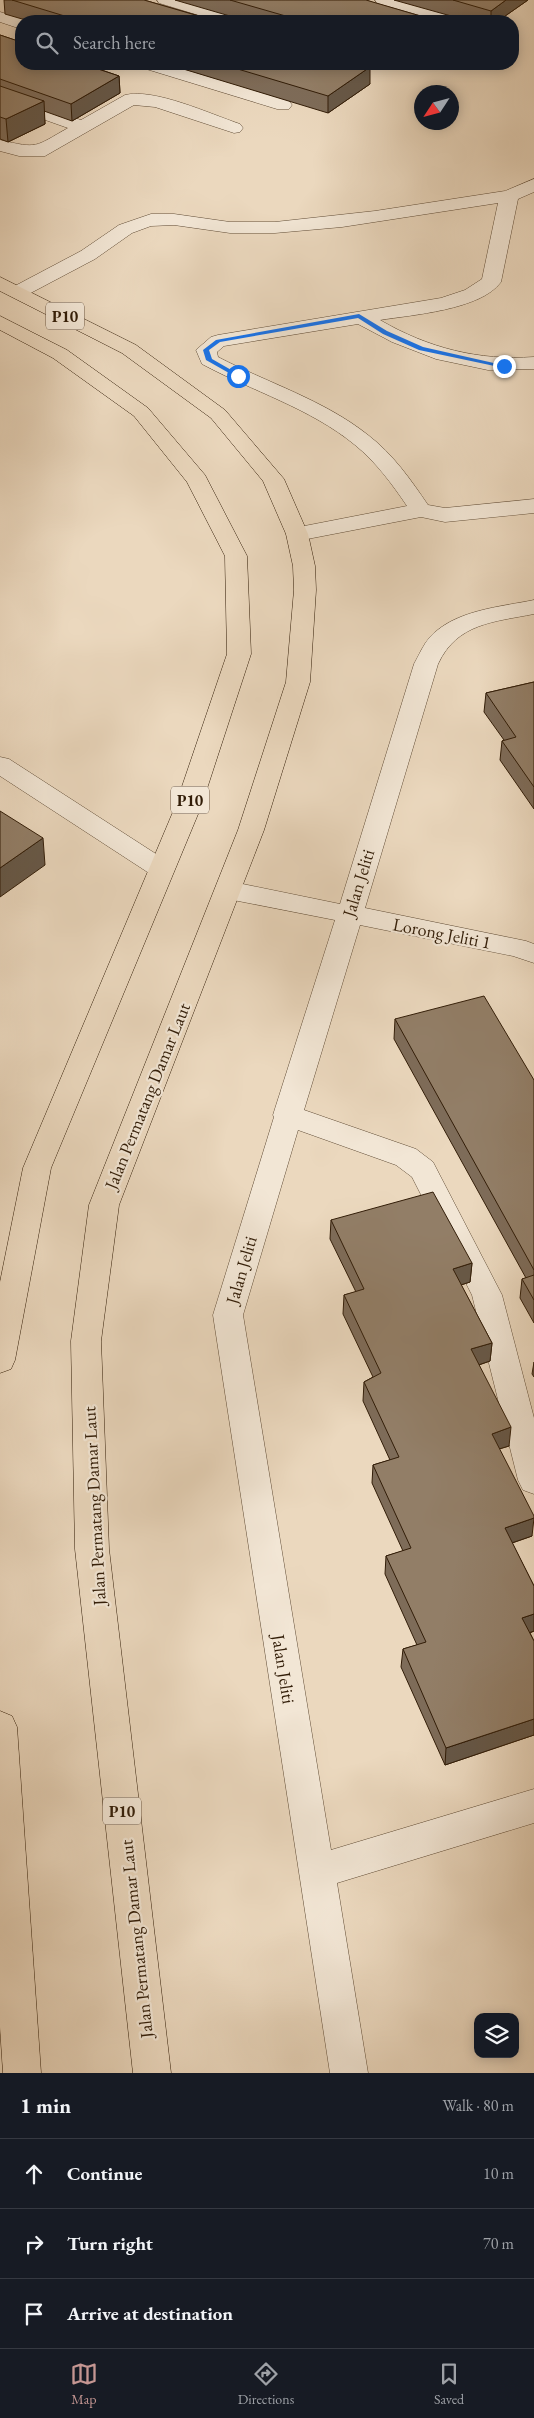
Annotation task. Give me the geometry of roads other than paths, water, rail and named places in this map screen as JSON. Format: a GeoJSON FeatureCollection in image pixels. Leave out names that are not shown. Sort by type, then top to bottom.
{"type":"FeatureCollection","features":[{"type":"Feature","properties":{"kind":"highway","name":"Jalan Permatang Damar Laut"},"geometry":{"type":"LineString","coordinates":[[9,287],[129,349],[218,414],[273,479],[297,534],[304,566],[305,590],[298,682],[251,830],[104,1205],[86,1341],[92,1549],[152,2073]]}},
{"type":"Feature","properties":{"kind":"highway","name":"P10"},"geometry":{"type":"LineString","coordinates":[[0,322],[60,354],[141,412],[197,480],[236,556],[239,654],[188,807],[37,1168],[0,1360]]}},
{"type":"Feature","properties":{"kind":"highway"},"geometry":{"type":"LineString","coordinates":[[0,1727],[22,2073]]}},
{"type":"Feature","properties":{"kind":"street"},"geometry":{"type":"LineString","coordinates":[[165,0],[215,15]]}},
{"type":"Feature","properties":{"kind":"street"},"geometry":{"type":"LineString","coordinates":[[384,0],[436,15]]}},
{"type":"Feature","properties":{"kind":"street"},"geometry":{"type":"LineString","coordinates":[[0,18],[15,22]]}},
{"type":"Feature","properties":{"kind":"street"},"geometry":{"type":"LineString","coordinates":[[169,70],[283,105]]}},
{"type":"Feature","properties":{"kind":"street"},"geometry":{"type":"LineString","coordinates":[[0,98],[83,127]]}},
{"type":"Feature","properties":{"kind":"street"},"geometry":{"type":"LineString","coordinates":[[0,145],[19,151],[39,152],[124,102],[141,99],[157,102],[234,128]]}},
{"type":"Feature","properties":{"kind":"street"},"geometry":{"type":"LineString","coordinates":[[9,287],[91,253],[117,233],[150,220],[194,220],[224,228],[264,227],[353,220],[525,193],[491,282],[472,294],[445,303],[218,341],[206,350],[209,360],[238,376],[317,412],[360,439],[386,462],[421,510]]}},
{"type":"Feature","properties":{"kind":"street"},"geometry":{"type":"LineString","coordinates":[[359,316],[385,332],[421,348],[504,366],[534,363]]}},
{"type":"Feature","properties":{"kind":"street"},"geometry":{"type":"LineString","coordinates":[[297,534],[421,510],[445,515],[534,506]]}},
{"type":"Feature","properties":{"kind":"street","name":"Jalan Jeliti"},"geometry":{"type":"LineString","coordinates":[[349,2073],[228,1315],[348,914],[432,651],[440,640],[458,627],[480,618],[531,612]]}},
{"type":"Feature","properties":{"kind":"street"},"geometry":{"type":"LineString","coordinates":[[0,765],[162,869]]}},
{"type":"Feature","properties":{"kind":"street","name":"Lorong Jeliti 1"},"geometry":{"type":"LineString","coordinates":[[228,890],[517,948],[534,954]]}},
{"type":"Feature","properties":{"kind":"street"},"geometry":{"type":"LineString","coordinates":[[287,1116],[406,1157],[423,1170],[487,1295],[534,1480]]}},
{"type":"Feature","properties":{"kind":"street"},"geometry":{"type":"LineString","coordinates":[[318,1871],[534,1806]]}}]}
